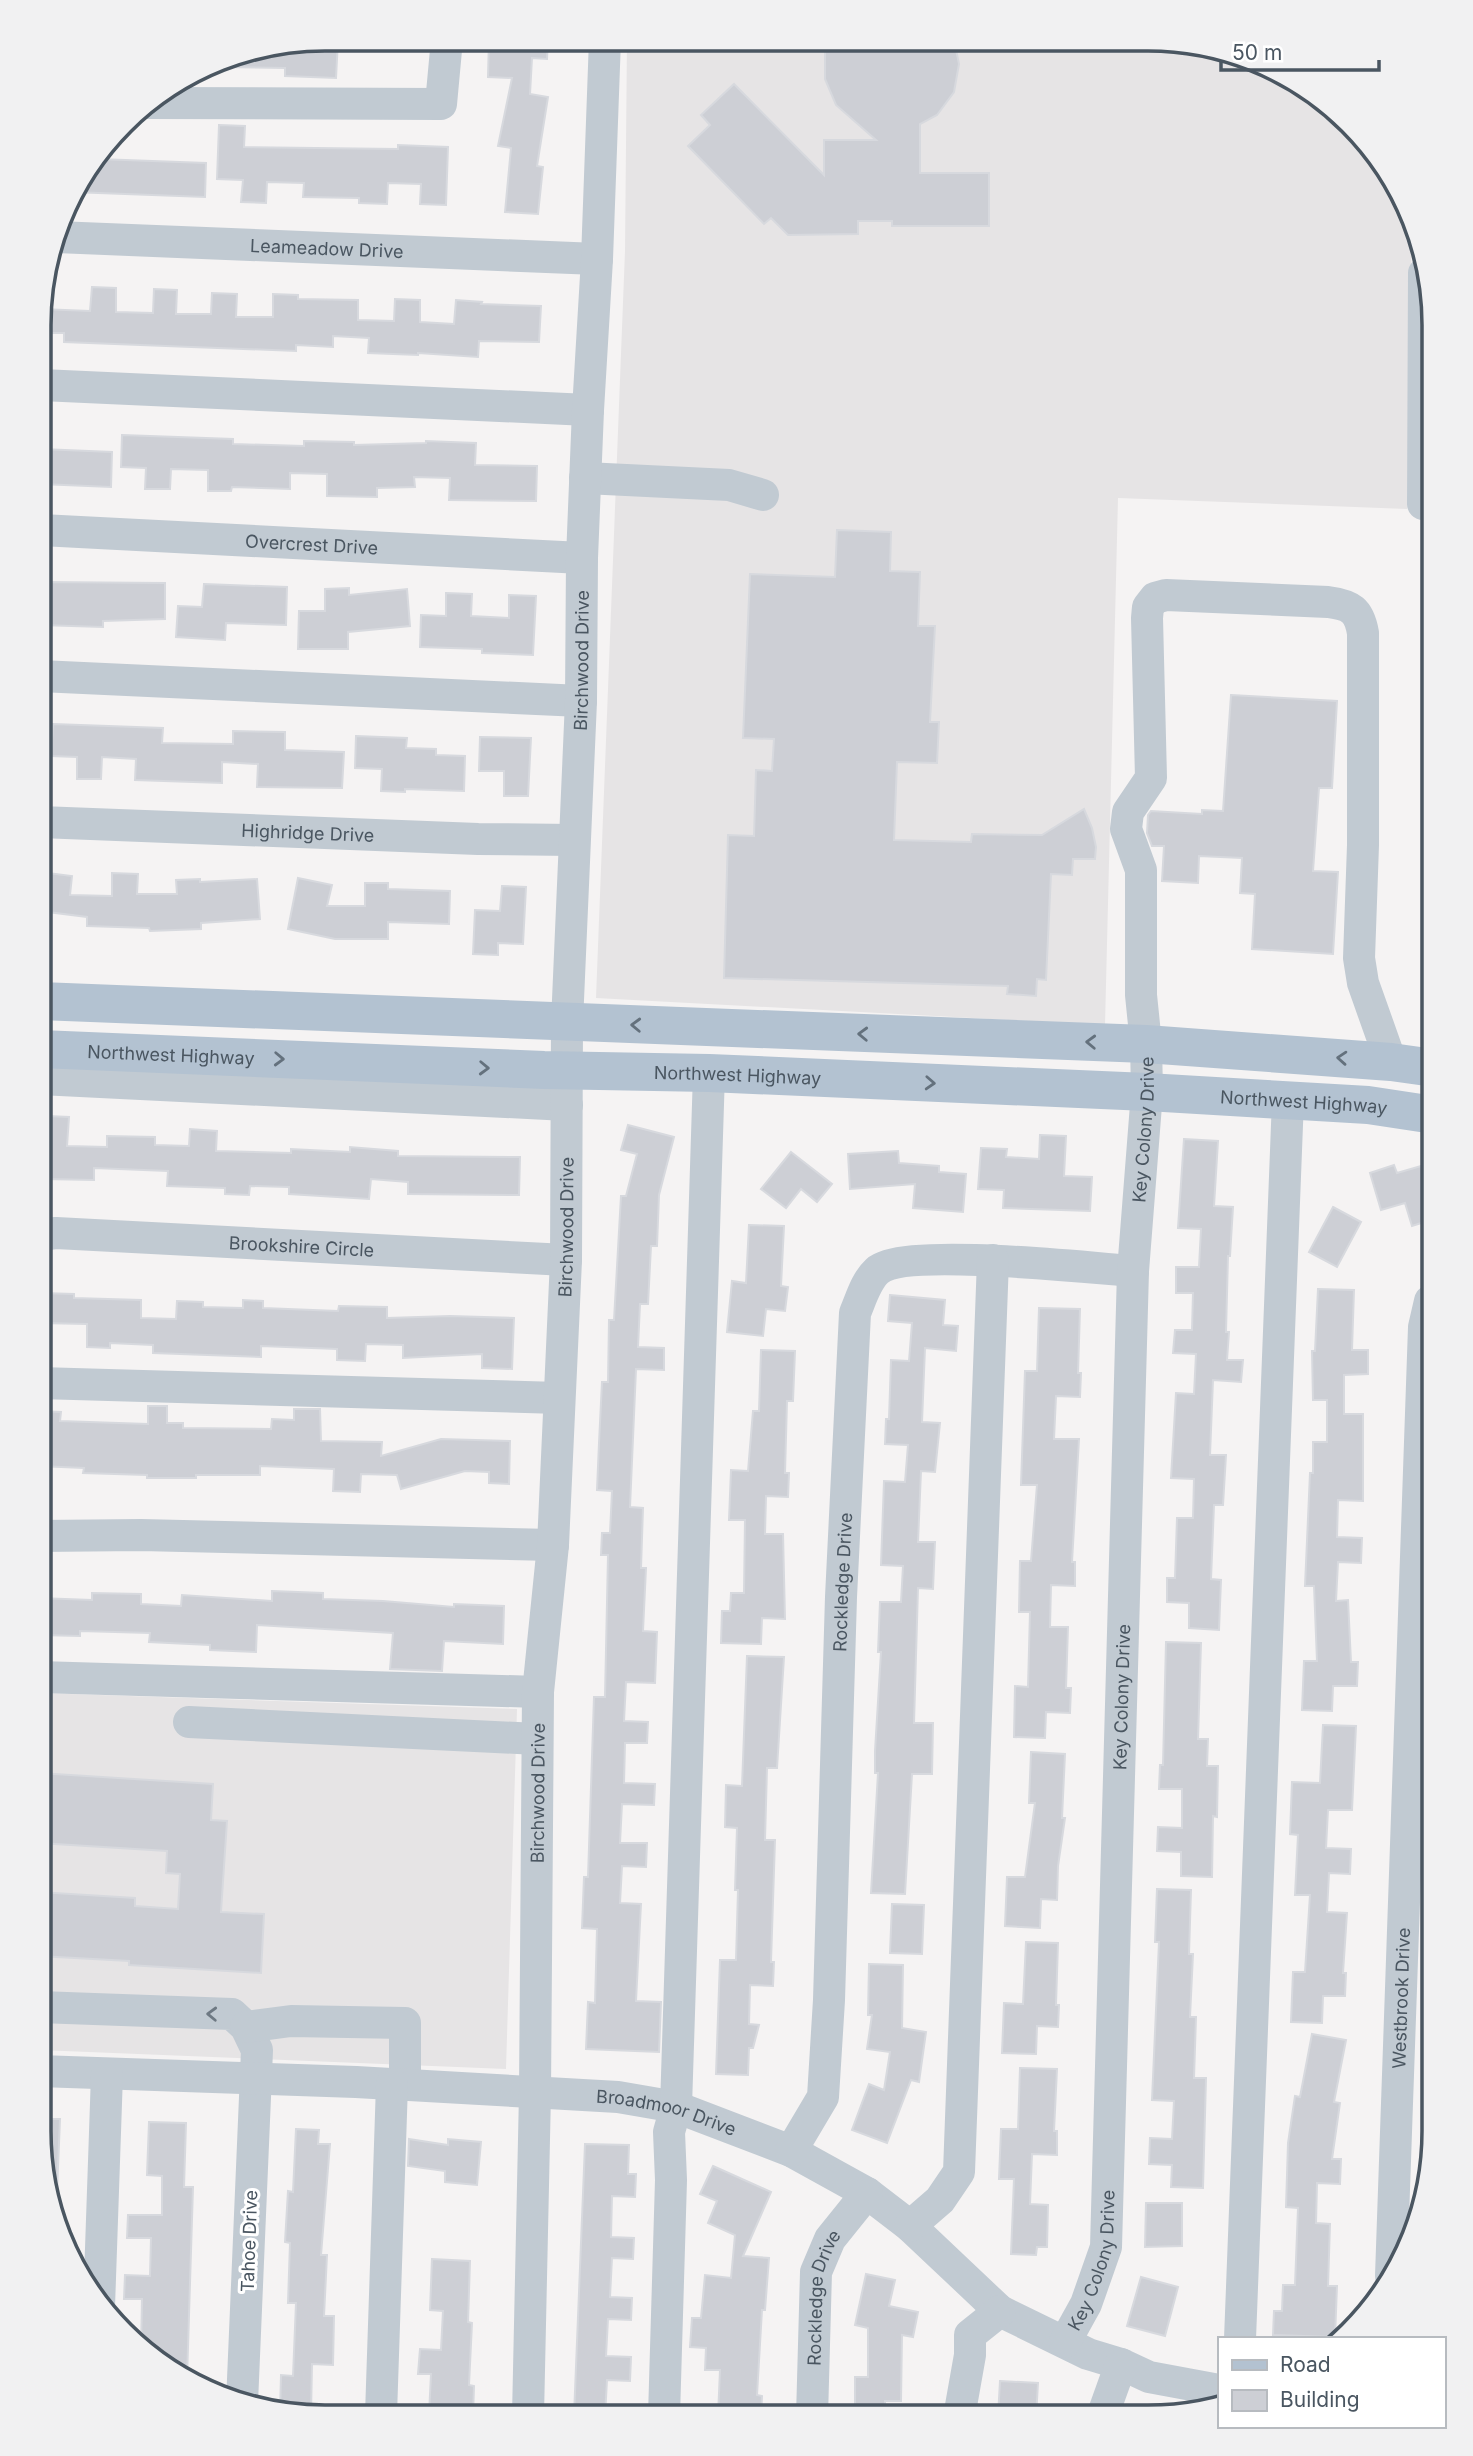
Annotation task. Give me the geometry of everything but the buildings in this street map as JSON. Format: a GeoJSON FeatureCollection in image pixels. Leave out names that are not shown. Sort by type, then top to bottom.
{"type":"FeatureCollection","features":[{"type":"Feature","properties":{"kind":"main road"},"geometry":{"type":"LineString","coordinates":[[51,1001],[1146,1044],[1422,1066]]}},
{"type":"Feature","properties":{"kind":"main road","name":"Northwest Highway"},"geometry":{"type":"LineString","coordinates":[[51,1050],[567,1088],[709,1073],[1288,1099],[1368,1105],[1422,1113]]}},
{"type":"Feature","properties":{"kind":"street"},"geometry":{"type":"LineString","coordinates":[[164,103],[441,104],[446,51]]}},
{"type":"Feature","properties":{"kind":"street","name":"Birchwood Drive"},"geometry":{"type":"LineString","coordinates":[[528,2405],[535,2093],[538,1692],[553,1545],[566,1260],[567,1023],[581,701],[585,478],[605,51]]}},
{"type":"Feature","properties":{"kind":"street","name":"Leameadow Drive"},"geometry":{"type":"LineString","coordinates":[[65,237],[597,259]]}},
{"type":"Feature","properties":{"kind":"street"},"geometry":{"type":"LineString","coordinates":[[51,385],[588,410]]}},
{"type":"Feature","properties":{"kind":"street"},"geometry":{"type":"LineString","coordinates":[[585,478],[729,485],[763,495]]}},
{"type":"Feature","properties":{"kind":"street","name":"Overcrest Drive"},"geometry":{"type":"LineString","coordinates":[[51,531],[582,558]]}},
{"type":"Feature","properties":{"kind":"street","name":"Key Colony Drive"},"geometry":{"type":"LineString","coordinates":[[1065,2342],[1086,2304],[1106,2246],[1133,1271],[1147,1093],[1141,995],[1140,870],[1126,829],[1128,812],[1151,778],[1146,635],[1148,607],[1155,598],[1166,595],[1328,601],[1346,604],[1361,621],[1363,845],[1359,958],[1363,983],[1391,1062]]}},
{"type":"Feature","properties":{"kind":"street"},"geometry":{"type":"LineString","coordinates":[[51,677],[581,701]]}},
{"type":"Feature","properties":{"kind":"street","name":"Highridge Drive"},"geometry":{"type":"LineString","coordinates":[[51,821],[478,839],[574,840]]}},
{"type":"Feature","properties":{"kind":"street"},"geometry":{"type":"LineString","coordinates":[[664,2405],[671,2180],[669,2132],[676,2107],[709,1073]]}},
{"type":"Feature","properties":{"kind":"street"},"geometry":{"type":"LineString","coordinates":[[51,1079],[567,1088]]}},
{"type":"Feature","properties":{"kind":"street"},"geometry":{"type":"LineString","coordinates":[[1240,2337],[1288,1099]]}},
{"type":"Feature","properties":{"kind":"street","name":"Brookshire Circle"},"geometry":{"type":"LineString","coordinates":[[51,1234],[566,1260]]}},
{"type":"Feature","properties":{"kind":"street","name":"Rockledge Drive"},"geometry":{"type":"LineString","coordinates":[[791,2151],[823,2097],[855,1313],[864,1289],[878,1270],[908,1260],[993,1260],[1133,1271]]}},
{"type":"Feature","properties":{"kind":"street"},"geometry":{"type":"LineString","coordinates":[[910,2226],[940,2200],[959,2172],[993,1260]]}},
{"type":"Feature","properties":{"kind":"street"},"geometry":{"type":"LineString","coordinates":[[51,1383],[559,1398]]}},
{"type":"Feature","properties":{"kind":"street","name":"Westbrook Drive"},"geometry":{"type":"LineString","coordinates":[[1392,2257],[1422,1385]]}},
{"type":"Feature","properties":{"kind":"street"},"geometry":{"type":"LineString","coordinates":[[51,1536],[141,1535],[553,1545]]}},
{"type":"Feature","properties":{"kind":"street"},"geometry":{"type":"LineString","coordinates":[[51,1677],[538,1692]]}},
{"type":"Feature","properties":{"kind":"street"},"geometry":{"type":"LineString","coordinates":[[189,1722],[537,1739]]}},
{"type":"Feature","properties":{"kind":"street"},"geometry":{"type":"LineString","coordinates":[[51,2007],[232,2014],[246,2027],[291,2021],[405,2023],[398,2084],[381,2405]]}},
{"type":"Feature","properties":{"kind":"street","name":"Tahoe Drive"},"geometry":{"type":"LineString","coordinates":[[243,2393],[257,2050],[246,2027]]}},
{"type":"Feature","properties":{"kind":"street","name":"Broadmoor Drive"},"geometry":{"type":"LineString","coordinates":[[51,2072],[398,2084],[618,2097],[676,2107],[791,2151],[867,2193],[910,2226],[1000,2311],[1088,2354],[1121,2364],[1149,2377],[1218,2390]]}},
{"type":"Feature","properties":{"kind":"street"},"geometry":{"type":"LineString","coordinates":[[100,2287],[107,2074]]}},
{"type":"Feature","properties":{"kind":"street","name":"Rockledge Drive"},"geometry":{"type":"LineString","coordinates":[[812,2405],[816,2272],[830,2239],[867,2193]]}},
{"type":"Feature","properties":{"kind":"street"},"geometry":{"type":"LineString","coordinates":[[961,2405],[970,2355],[970,2335],[1000,2311]]}},
{"type":"Feature","properties":{"kind":"street"},"geometry":{"type":"LineString","coordinates":[[1106,2405],[1121,2364]]}},
{"type":"Feature","properties":{"kind":"shaded area"},"geometry":{"type":"Polygon","coordinates":[[[627,51],[1166,51],[1201,56],[1236,65],[1269,79],[1315,107],[1354,144],[1386,188],[1411,249],[1407,509],[1118,498],[1105,1025],[596,998],[625,251],[627,51]]]}},
{"type":"Feature","properties":{"kind":"shaded area"},"geometry":{"type":"Polygon","coordinates":[[[51,1693],[517,1709],[506,2069],[51,2050],[51,1693]]]}}]}
